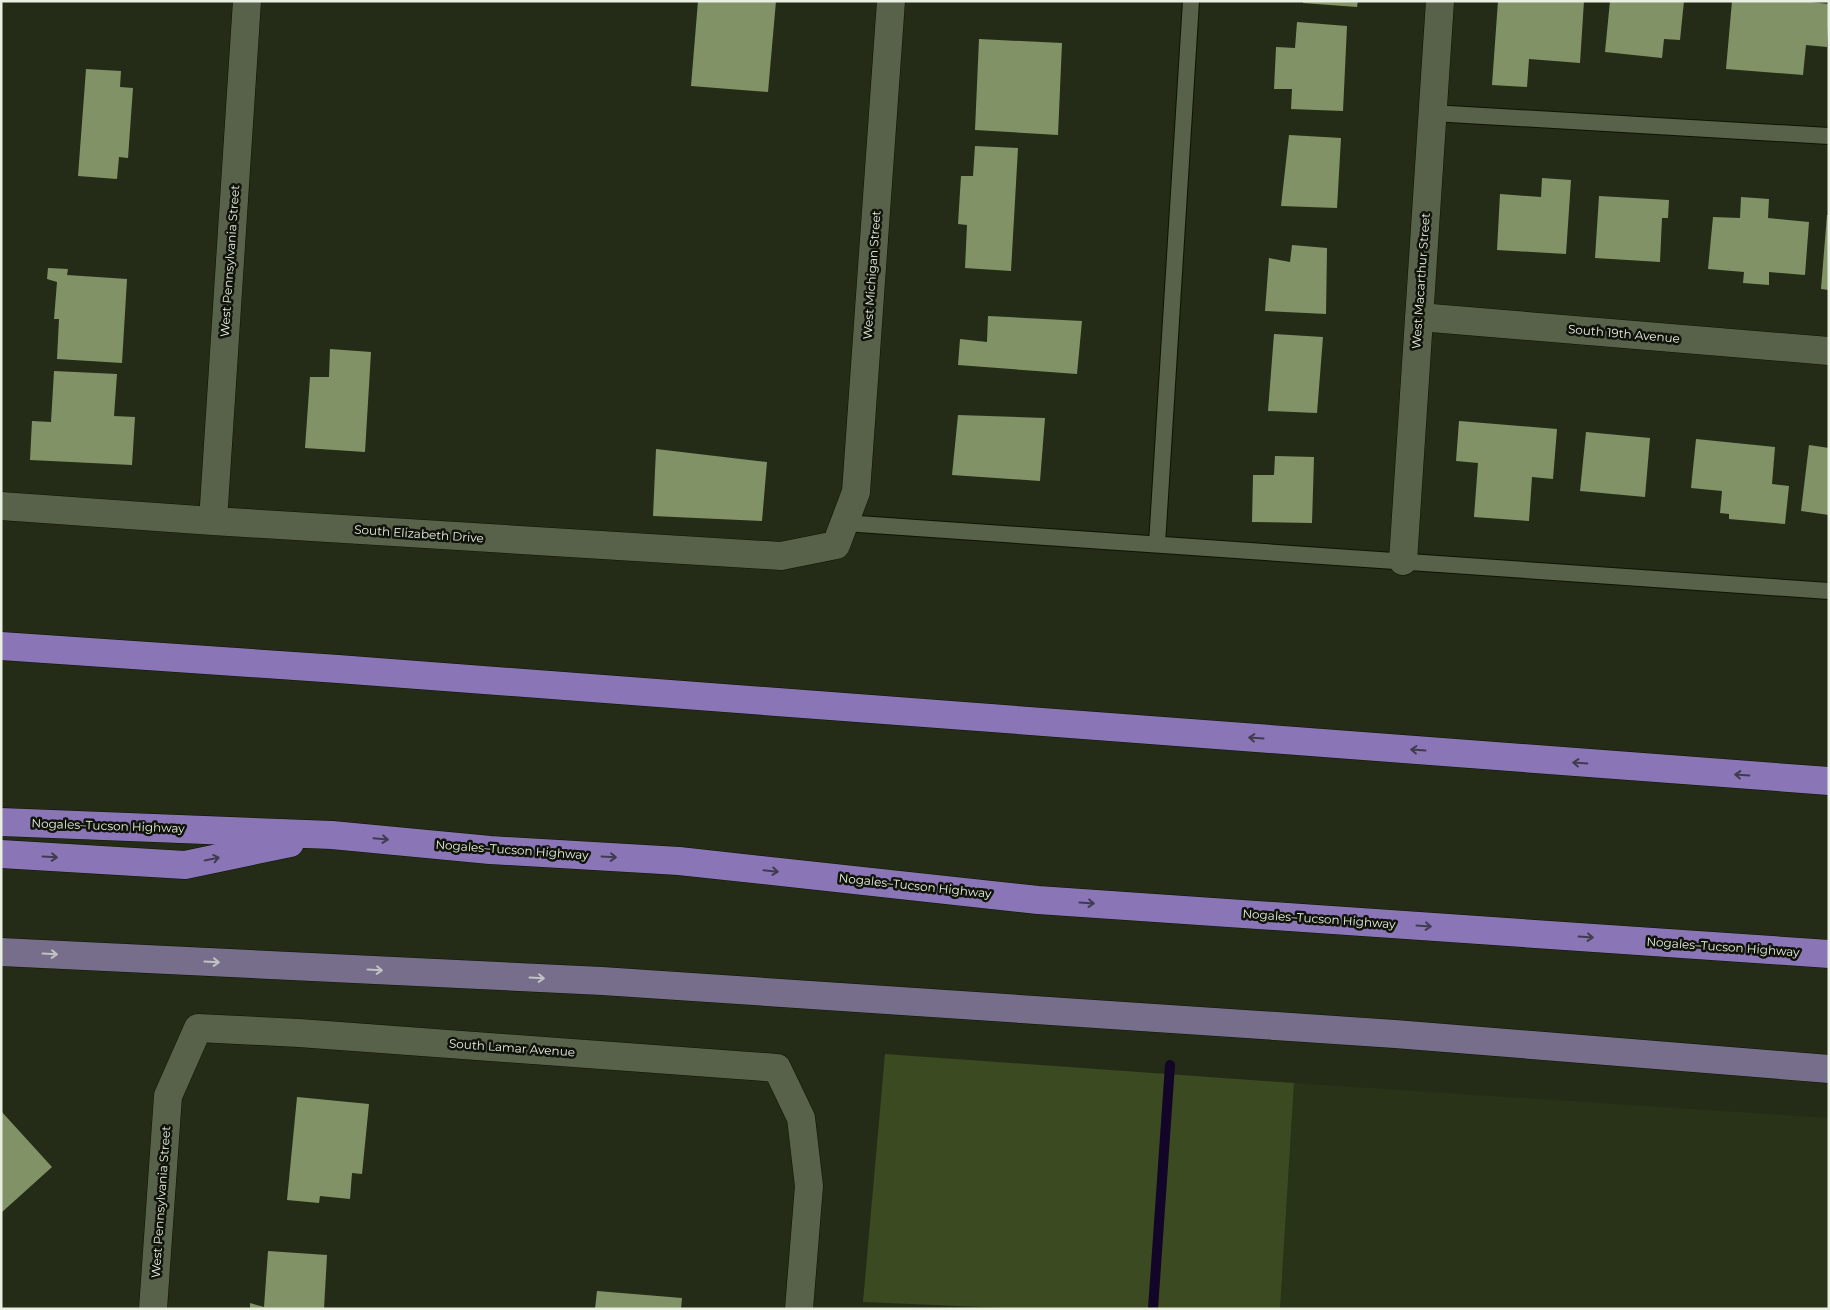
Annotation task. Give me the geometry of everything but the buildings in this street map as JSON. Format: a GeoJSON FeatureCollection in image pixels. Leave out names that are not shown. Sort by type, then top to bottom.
{"type":"FeatureCollection","features":[{"type":"Feature","properties":{"kind":"highway"},"geometry":{"type":"LineString","coordinates":[[1,627],[338,669]]}},
{"type":"Feature","properties":{"kind":"highway"},"geometry":{"type":"LineString","coordinates":[[1,646],[338,669],[1829,780]]}},
{"type":"Feature","properties":{"kind":"highway","name":"Nogales–Tucson Highway"},"geometry":{"type":"LineString","coordinates":[[1,822],[332,835],[490,850],[679,861],[1038,900],[1829,954]]}},
{"type":"Feature","properties":{"kind":"highway"},"geometry":{"type":"LineString","coordinates":[[1,854],[185,865],[332,835]]}},
{"type":"Feature","properties":{"kind":"main road"},"geometry":{"type":"LineString","coordinates":[[1,952],[632,983],[1395,1034],[1829,1069]]}},
{"type":"Feature","properties":{"kind":"street","name":"West Pennsylvania Street"},"geometry":{"type":"LineString","coordinates":[[212,521],[247,1]]}},
{"type":"Feature","properties":{"kind":"street","name":"West Michigan Street"},"geometry":{"type":"LineString","coordinates":[[840,534],[856,492],[891,1]]}},
{"type":"Feature","properties":{"kind":"street","name":"West Macarthur Street"},"geometry":{"type":"LineString","coordinates":[[1403,561],[1440,1]]}},
{"type":"Feature","properties":{"kind":"street","name":"South 19th Avenue"},"geometry":{"type":"LineString","coordinates":[[1418,317],[1829,351]]}},
{"type":"Feature","properties":{"kind":"street","name":"South Elizabeth Drive"},"geometry":{"type":"LineString","coordinates":[[1,506],[781,556],[840,534]]}},
{"type":"Feature","properties":{"kind":"street","name":"South Lamar Avenue"},"geometry":{"type":"LineString","coordinates":[[168,1096],[198,1028],[299,1032],[777,1068],[801,1118],[809,1186],[799,1309]]}},
{"type":"Feature","properties":{"kind":"street","name":"West Pennsylvania Street"},"geometry":{"type":"LineString","coordinates":[[153,1309],[168,1096]]}},
{"type":"Feature","properties":{"kind":"lane"},"geometry":{"type":"LineString","coordinates":[[1157,544],[1191,1]]}},
{"type":"Feature","properties":{"kind":"lane"},"geometry":{"type":"LineString","coordinates":[[1432,113],[1829,136]]}},
{"type":"Feature","properties":{"kind":"lane"},"geometry":{"type":"LineString","coordinates":[[840,534],[1157,544],[1829,591]]}},
{"type":"Feature","properties":{"kind":"shaded area"},"geometry":{"type":"Polygon","coordinates":[[[885,1054],[1294,1083],[1280,1309],[1027,1309],[863,1302],[885,1054]]]}},
{"type":"Feature","properties":{"kind":"shaded area"},"geometry":{"type":"Polygon","coordinates":[[[1294,1083],[1829,1118],[1829,1309],[1280,1309],[1294,1083]]]}},
{"type":"Feature","properties":{"kind":"waterway"},"geometry":{"type":"LineString","coordinates":[[1153,1309],[1170,1065]]}}]}
